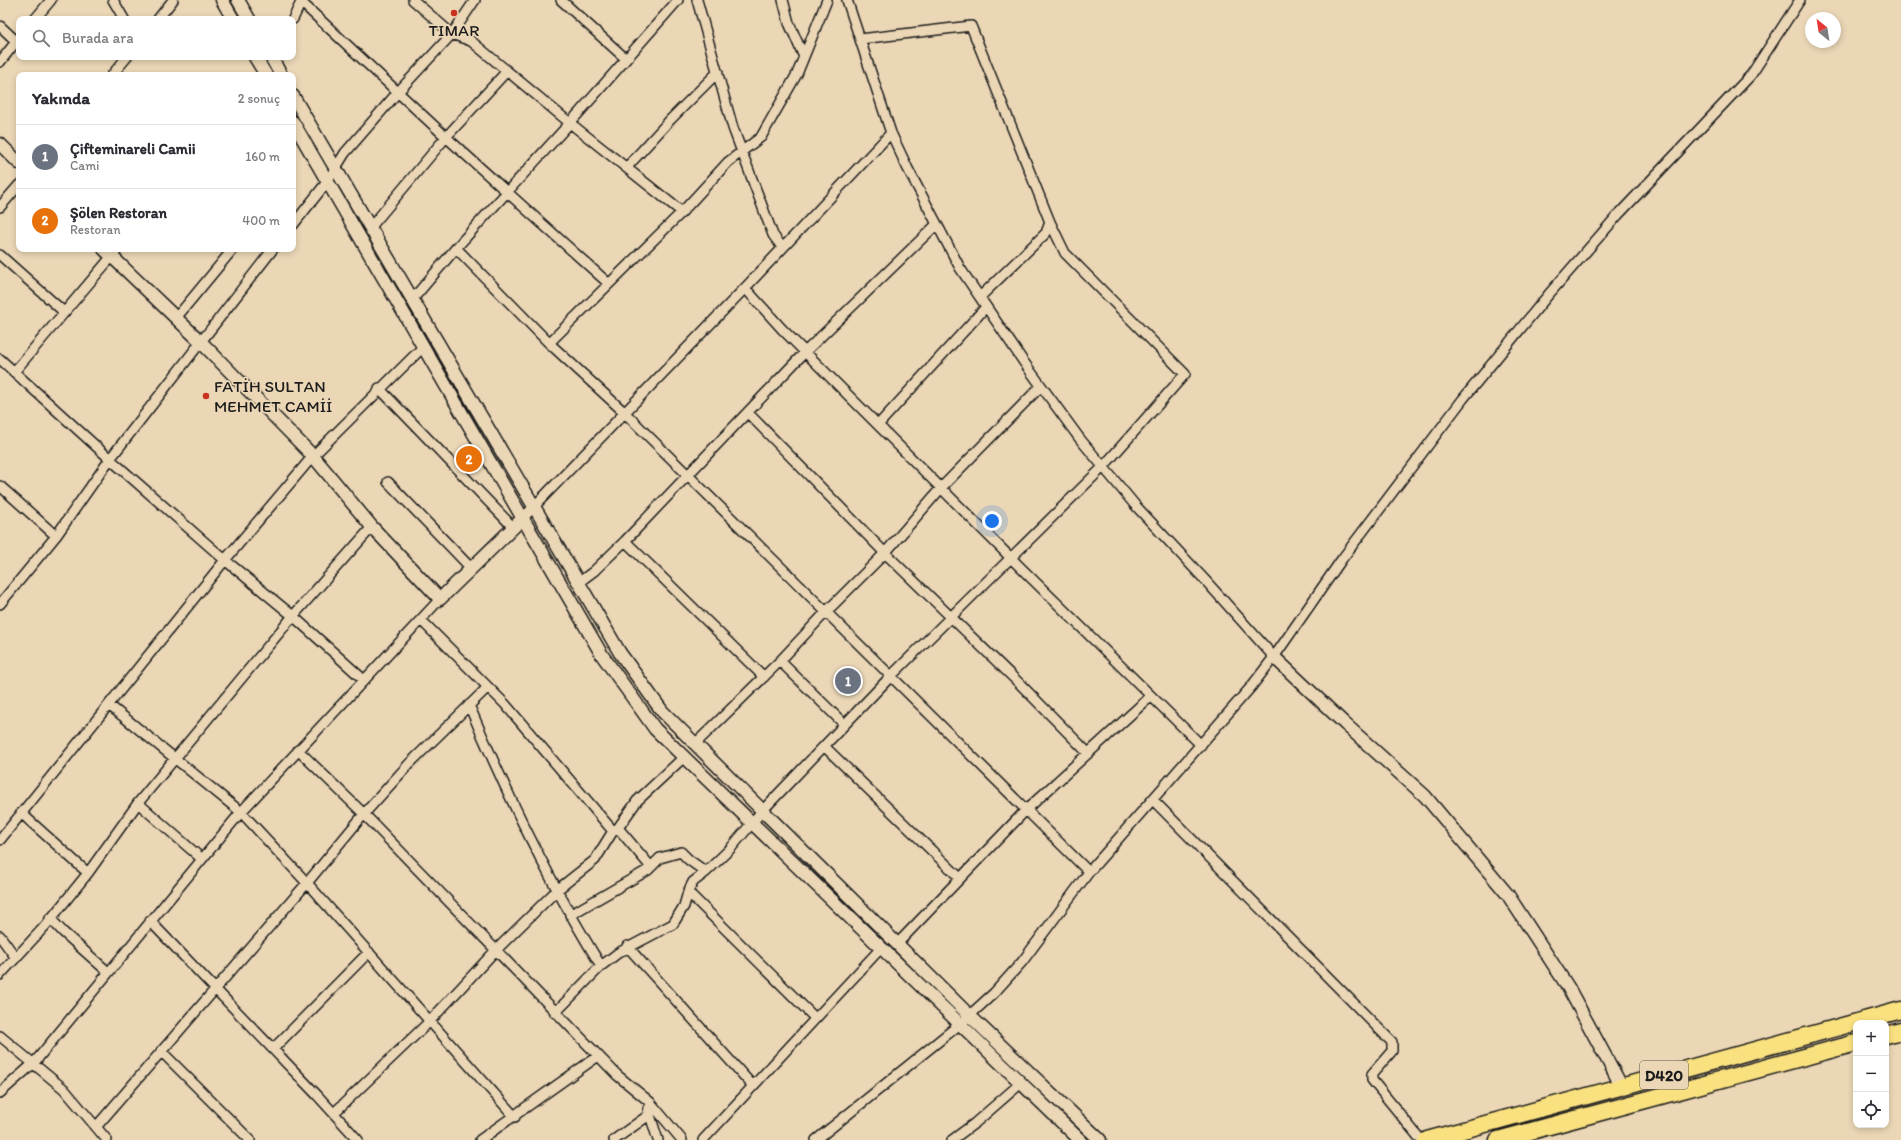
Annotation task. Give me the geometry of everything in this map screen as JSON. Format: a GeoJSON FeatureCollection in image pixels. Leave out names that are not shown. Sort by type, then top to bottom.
{"type":"FeatureCollection","features":[{"type":"Feature","properties":{"kind":"highway","name":"D420"},"geometry":{"type":"LineString","coordinates":[[1427,1140],[1901,1010]]}},
{"type":"Feature","properties":{"kind":"highway"},"geometry":{"type":"LineString","coordinates":[[1889,1034],[1901,1031]]}},
{"type":"Feature","properties":{"kind":"highway","name":"D420"},"geometry":{"type":"LineString","coordinates":[[1498,1140],[1853,1044]]}},
{"type":"Feature","properties":{"kind":"main road"},"geometry":{"type":"LineString","coordinates":[[222,0],[231,16]]}},
{"type":"Feature","properties":{"kind":"main road"},"geometry":{"type":"LineString","coordinates":[[238,0],[247,16]]}},
{"type":"Feature","properties":{"kind":"main road"},"geometry":{"type":"LineString","coordinates":[[256,60],[262,72]]}},
{"type":"Feature","properties":{"kind":"main road"},"geometry":{"type":"LineString","coordinates":[[273,60],[279,72]]}},
{"type":"Feature","properties":{"kind":"main road"},"geometry":{"type":"LineString","coordinates":[[296,101],[578,583],[624,659],[662,711],[970,1016],[1100,1140]]}},
{"type":"Feature","properties":{"kind":"main road"},"geometry":{"type":"LineString","coordinates":[[296,127],[423,347],[518,523],[602,655],[655,729],[1080,1140]]}},
{"type":"Feature","properties":{"kind":"main road"},"geometry":{"type":"LineString","coordinates":[[0,144],[16,160]]}},
{"type":"Feature","properties":{"kind":"main road"},"geometry":{"type":"LineString","coordinates":[[112,252],[313,456],[372,527],[440,599],[518,523]]}},
{"type":"Feature","properties":{"kind":"main road"},"geometry":{"type":"LineString","coordinates":[[1274,658],[1425,796],[1508,895],[1568,988],[1622,1086]]}},
{"type":"Feature","properties":{"kind":"street"},"geometry":{"type":"LineString","coordinates":[[37,16],[50,0]]}},
{"type":"Feature","properties":{"kind":"street"},"geometry":{"type":"LineString","coordinates":[[113,0],[122,16]]}},
{"type":"Feature","properties":{"kind":"street"},"geometry":{"type":"LineString","coordinates":[[160,16],[173,0]]}},
{"type":"Feature","properties":{"kind":"street"},"geometry":{"type":"LineString","coordinates":[[413,0],[452,34],[471,41],[570,123],[682,212]]}},
{"type":"Feature","properties":{"kind":"street"},"geometry":{"type":"LineString","coordinates":[[296,222],[327,182],[345,153],[398,92],[452,34],[475,0]]}},
{"type":"Feature","properties":{"kind":"street"},"geometry":{"type":"LineString","coordinates":[[560,0],[626,59]]}},
{"type":"Feature","properties":{"kind":"street"},"geometry":{"type":"LineString","coordinates":[[412,300],[456,248],[570,123],[678,0]]}},
{"type":"Feature","properties":{"kind":"street"},"geometry":{"type":"LineString","coordinates":[[697,0],[733,128],[773,234],[782,247]]}},
{"type":"Feature","properties":{"kind":"street"},"geometry":{"type":"LineString","coordinates":[[783,0],[789,23],[804,57]]}},
{"type":"Feature","properties":{"kind":"street"},"geometry":{"type":"LineString","coordinates":[[550,343],[608,283],[682,212],[728,162],[761,137],[797,74],[827,0]]}},
{"type":"Feature","properties":{"kind":"street"},"geometry":{"type":"LineString","coordinates":[[847,0],[891,133],[960,268],[1041,386],[1080,439],[1135,505],[1205,580],[1274,658]]}},
{"type":"Feature","properties":{"kind":"street"},"geometry":{"type":"LineString","coordinates":[[816,1140],[970,1016],[994,993],[1022,962],[1089,872],[1201,745],[1274,658],[1342,559],[1464,399],[1549,294],[1618,215],[1751,75],[1800,0]]}},
{"type":"Feature","properties":{"kind":"street"},"geometry":{"type":"LineString","coordinates":[[294,16],[302,1],[446,137],[608,283]]}},
{"type":"Feature","properties":{"kind":"street"},"geometry":{"type":"LineString","coordinates":[[0,26],[16,38]]}},
{"type":"Feature","properties":{"kind":"street"},"geometry":{"type":"LineString","coordinates":[[555,1012],[602,966],[627,946],[656,934],[673,924],[684,906],[693,882],[706,872],[844,724],[891,676],[1103,467],[1185,374],[1066,253],[1050,222],[971,26],[860,39]]}},
{"type":"Feature","properties":{"kind":"street"},"geometry":{"type":"LineString","coordinates":[[0,62],[16,42]]}},
{"type":"Feature","properties":{"kind":"street"},"geometry":{"type":"LineString","coordinates":[[114,72],[124,60]]}},
{"type":"Feature","properties":{"kind":"street"},"geometry":{"type":"LineString","coordinates":[[370,228],[446,137],[507,70]]}},
{"type":"Feature","properties":{"kind":"street"},"geometry":{"type":"LineString","coordinates":[[627,167],[670,120],[718,72]]}},
{"type":"Feature","properties":{"kind":"street"},"geometry":{"type":"LineString","coordinates":[[380,388],[518,523],[745,288],[891,133]]}},
{"type":"Feature","properties":{"kind":"street"},"geometry":{"type":"LineString","coordinates":[[0,207],[16,188]]}},
{"type":"Feature","properties":{"kind":"street"},"geometry":{"type":"LineString","coordinates":[[980,297],[1046,233],[1050,222]]}},
{"type":"Feature","properties":{"kind":"street"},"geometry":{"type":"LineString","coordinates":[[578,583],[594,571],[625,541],[689,476],[805,352],[937,224]]}},
{"type":"Feature","properties":{"kind":"street"},"geometry":{"type":"LineString","coordinates":[[456,248],[550,343],[624,412],[1089,872]]}},
{"type":"Feature","properties":{"kind":"street"},"geometry":{"type":"LineString","coordinates":[[14,372],[64,312],[110,252]]}},
{"type":"Feature","properties":{"kind":"street"},"geometry":{"type":"LineString","coordinates":[[176,318],[231,252]]}},
{"type":"Feature","properties":{"kind":"street"},"geometry":{"type":"LineString","coordinates":[[0,604],[56,536],[110,459],[200,341],[271,252]]}},
{"type":"Feature","properties":{"kind":"street"},"geometry":{"type":"LineString","coordinates":[[0,255],[64,312]]}},
{"type":"Feature","properties":{"kind":"street"},"geometry":{"type":"LineString","coordinates":[[745,288],[805,352],[1201,745]]}},
{"type":"Feature","properties":{"kind":"street"},"geometry":{"type":"LineString","coordinates":[[878,425],[986,307]]}},
{"type":"Feature","properties":{"kind":"street"},"geometry":{"type":"LineString","coordinates":[[0,840],[225,560],[313,456],[423,347]]}},
{"type":"Feature","properties":{"kind":"street"},"geometry":{"type":"LineString","coordinates":[[0,359],[110,459],[225,560],[293,616],[364,680]]}},
{"type":"Feature","properties":{"kind":"street"},"geometry":{"type":"LineString","coordinates":[[695,744],[780,661],[885,553],[941,488],[1041,386]]}},
{"type":"Feature","properties":{"kind":"street"},"geometry":{"type":"LineString","coordinates":[[748,414],[885,553],[1021,685],[1088,753]]}},
{"type":"Feature","properties":{"kind":"street"},"geometry":{"type":"LineString","coordinates":[[388,482],[471,568]]}},
{"type":"Feature","properties":{"kind":"street"},"geometry":{"type":"LineString","coordinates":[[0,486],[56,536]]}},
{"type":"Feature","properties":{"kind":"street"},"geometry":{"type":"LineString","coordinates":[[0,975],[88,873],[138,803],[293,616],[372,527]]}},
{"type":"Feature","properties":{"kind":"street"},"geometry":{"type":"LineString","coordinates":[[625,541],[764,677]]}},
{"type":"Feature","properties":{"kind":"street"},"geometry":{"type":"LineString","coordinates":[[0,1092],[34,1063],[241,812],[440,599]]}},
{"type":"Feature","properties":{"kind":"street"},"geometry":{"type":"LineString","coordinates":[[421,620],[505,704],[651,867]]}},
{"type":"Feature","properties":{"kind":"street"},"geometry":{"type":"LineString","coordinates":[[780,661],[844,724]]}},
{"type":"Feature","properties":{"kind":"street"},"geometry":{"type":"LineString","coordinates":[[96,1127],[307,883],[364,814],[409,764],[488,687]]}},
{"type":"Feature","properties":{"kind":"street"},"geometry":{"type":"LineString","coordinates":[[897,944],[1026,810],[1151,696]]}},
{"type":"Feature","properties":{"kind":"street"},"geometry":{"type":"LineString","coordinates":[[109,705],[241,812],[369,952],[514,1117]]}},
{"type":"Feature","properties":{"kind":"street"},"geometry":{"type":"LineString","coordinates":[[469,705],[488,752],[556,890],[602,966]]}},
{"type":"Feature","properties":{"kind":"street"},"geometry":{"type":"LineString","coordinates":[[824,746],[960,878]]}},
{"type":"Feature","properties":{"kind":"street"},"geometry":{"type":"LineString","coordinates":[[298,750],[364,814],[598,1056],[617,1075],[650,1102],[682,1140]]}},
{"type":"Feature","properties":{"kind":"street"},"geometry":{"type":"LineString","coordinates":[[334,1113],[430,1021],[495,951],[556,890],[595,860],[637,801],[684,757]]}},
{"type":"Feature","properties":{"kind":"street"},"geometry":{"type":"LineString","coordinates":[[1153,800],[1392,1042],[1392,1051],[1372,1074],[1372,1080],[1421,1140]]}},
{"type":"Feature","properties":{"kind":"street"},"geometry":{"type":"LineString","coordinates":[[138,803],[202,859]]}},
{"type":"Feature","properties":{"kind":"street"},"geometry":{"type":"LineString","coordinates":[[21,813],[88,873]]}},
{"type":"Feature","properties":{"kind":"street"},"geometry":{"type":"LineString","coordinates":[[570,915],[651,867],[660,858],[681,852],[689,860],[706,872]]}},
{"type":"Feature","properties":{"kind":"street"},"geometry":{"type":"LineString","coordinates":[[688,892],[816,1018]]}},
{"type":"Feature","properties":{"kind":"street"},"geometry":{"type":"LineString","coordinates":[[50,918],[63,932],[108,972]]}},
{"type":"Feature","properties":{"kind":"street"},"geometry":{"type":"LineString","coordinates":[[150,921],[358,1140]]}},
{"type":"Feature","properties":{"kind":"street"},"geometry":{"type":"LineString","coordinates":[[0,936],[16,958]]}},
{"type":"Feature","properties":{"kind":"street"},"geometry":{"type":"LineString","coordinates":[[627,946],[753,1086]]}},
{"type":"Feature","properties":{"kind":"street"},"geometry":{"type":"LineString","coordinates":[[702,1140],[881,948]]}},
{"type":"Feature","properties":{"kind":"street"},"geometry":{"type":"LineString","coordinates":[[273,1049],[369,952]]}},
{"type":"Feature","properties":{"kind":"street"},"geometry":{"type":"LineString","coordinates":[[0,1036],[64,1089],[107,1140]]}},
{"type":"Feature","properties":{"kind":"street"},"geometry":{"type":"LineString","coordinates":[[161,1051],[250,1140]]}},
{"type":"Feature","properties":{"kind":"street"},"geometry":{"type":"LineString","coordinates":[[480,1140],[598,1056]]}},
{"type":"Feature","properties":{"kind":"street"},"geometry":{"type":"LineString","coordinates":[[952,1140],[976,1123],[1021,1083]]}},
{"type":"Feature","properties":{"kind":"street"},"geometry":{"type":"LineString","coordinates":[[650,1102],[648,1107],[649,1115],[658,1140]]}},
{"type":"Feature","properties":{"kind":"street"},"geometry":{"type":"LineString","coordinates":[[614,1140],[649,1115]]}},
{"type":"Feature","properties":{"kind":"place","name":"TIMAR"},"geometry":{"type":"Point","coordinates":[454,13]}},
{"type":"Feature","properties":{"kind":"place","name":"FATİH SULTAN MEHMET CAMİİ"},"geometry":{"type":"Point","coordinates":[206,396]}},
{"type":"Feature","properties":{"kind":"place","name":"Şölen Restoran"},"geometry":{"type":"Point","coordinates":[469,459]}},
{"type":"Feature","properties":{"kind":"place","name":"Çifteminareli Camii"},"geometry":{"type":"Point","coordinates":[848,681]}}]}
